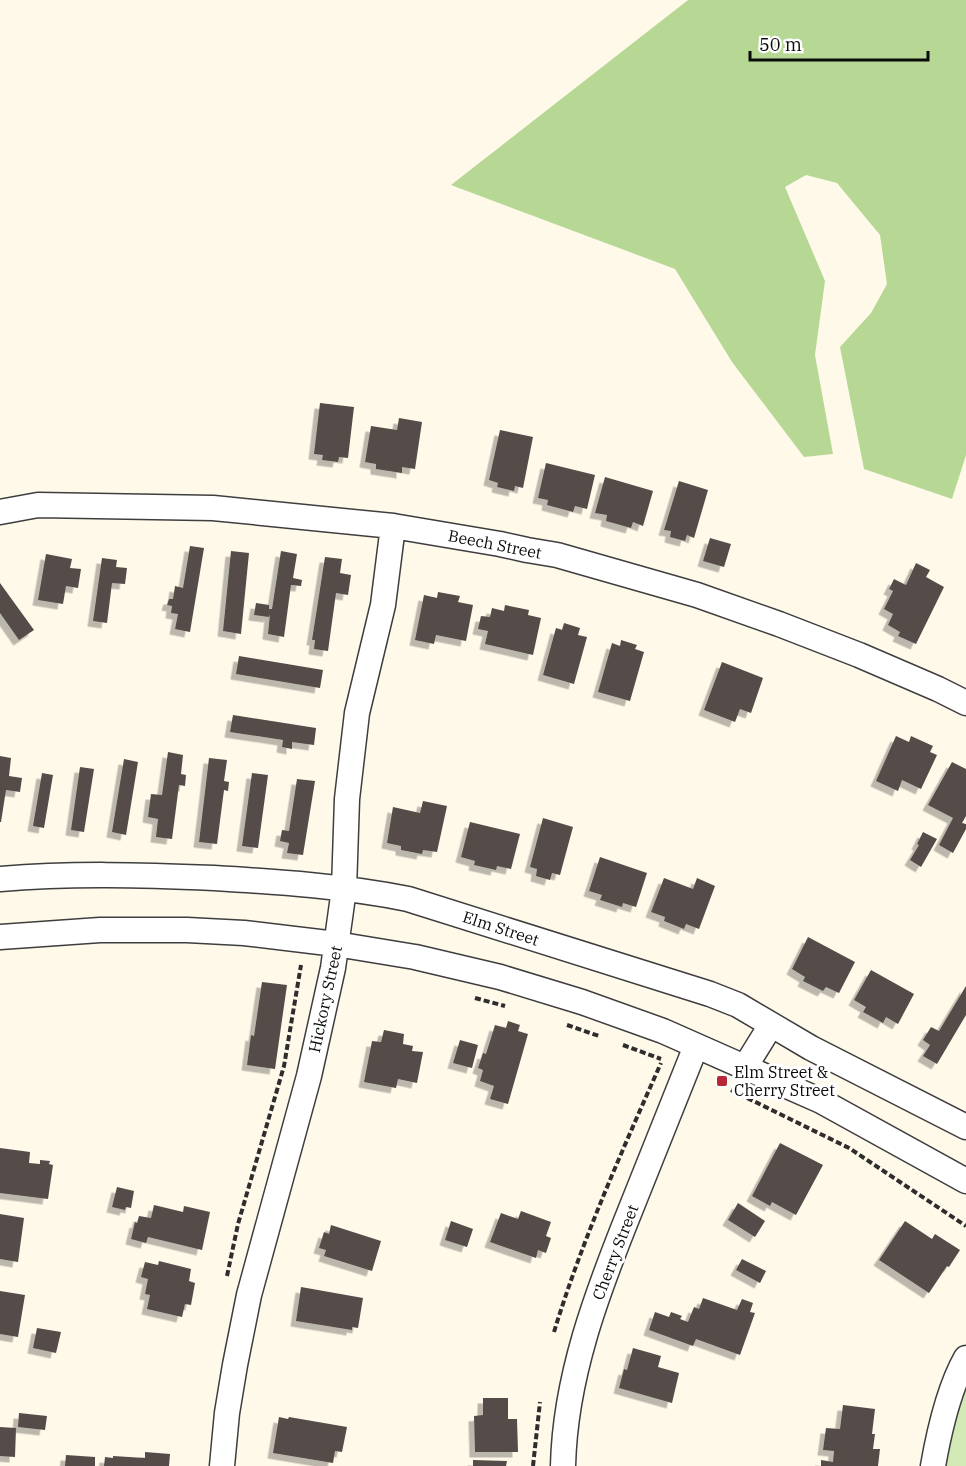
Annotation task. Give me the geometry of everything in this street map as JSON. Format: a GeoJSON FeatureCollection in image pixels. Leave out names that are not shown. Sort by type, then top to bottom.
{"type":"FeatureCollection","features":[{"type":"Feature","properties":{"kind":"street","name":"Beech Street"},"geometry":{"type":"LineString","coordinates":[[0,512],[38,505],[213,508],[393,526],[557,555],[698,595],[779,624],[859,655],[938,689],[966,704]]}},
{"type":"Feature","properties":{"kind":"street","name":"Hickory Street"},"geometry":{"type":"LineString","coordinates":[[222,1466],[227,1413],[249,1295],[309,1076],[333,969],[344,890],[346,799],[357,713],[383,605],[393,526]]}},
{"type":"Feature","properties":{"kind":"street","name":"Elm Street"},"geometry":{"type":"LineString","coordinates":[[0,879],[147,875],[292,882],[408,899],[710,994],[738,1005],[811,1048],[966,1127]]}},
{"type":"Feature","properties":{"kind":"street"},"geometry":{"type":"LineString","coordinates":[[0,937],[100,930],[187,930],[244,933],[336,944],[415,957],[500,977],[582,1002],[663,1031],[745,1066],[820,1101],[966,1181]]}},
{"type":"Feature","properties":{"kind":"street"},"geometry":{"type":"LineString","coordinates":[[745,1066],[771,1025]]}},
{"type":"Feature","properties":{"kind":"street","name":"Cherry Street"},"geometry":{"type":"LineString","coordinates":[[563,1466],[566,1426],[576,1368],[601,1283],[696,1046]]}},
{"type":"Feature","properties":{"kind":"street"},"geometry":{"type":"LineString","coordinates":[[933,1466],[936,1445],[953,1389],[966,1358]]}},
{"type":"Feature","properties":{"kind":"path"},"geometry":{"type":"LineString","coordinates":[[290,964],[333,969]]}},
{"type":"Feature","properties":{"kind":"path"},"geometry":{"type":"LineString","coordinates":[[472,997],[505,1006]]}},
{"type":"Feature","properties":{"kind":"path"},"geometry":{"type":"LineString","coordinates":[[560,1022],[606,1038]]}},
{"type":"Feature","properties":{"kind":"path"},"geometry":{"type":"LineString","coordinates":[[554,1332],[568,1286],[621,1154],[663,1059],[617,1042]]}},
{"type":"Feature","properties":{"kind":"path"},"geometry":{"type":"LineString","coordinates":[[725,1087],[849,1148],[966,1226]]}},
{"type":"Feature","properties":{"kind":"path"},"geometry":{"type":"LineString","coordinates":[[533,1466],[540,1402]]}},
{"type":"Feature","properties":{"kind":"green space"},"geometry":{"type":"Polygon","coordinates":[[[688,0],[966,0],[966,455],[952,499],[864,469],[840,347],[871,313],[887,284],[880,235],[837,183],[806,175],[785,187],[825,281],[815,355],[833,454],[804,457],[732,362],[675,269],[451,185],[688,0]]]}},
{"type":"Feature","properties":{"kind":"green space"},"geometry":{"type":"Polygon","coordinates":[[[966,1358],[966,1466],[933,1466],[966,1358]]]}},
{"type":"Feature","properties":{"kind":"building"},"geometry":{"type":"Polygon","coordinates":[[[320,403],[354,407],[348,458],[339,457],[338,462],[322,460],[323,455],[314,454],[320,403]]]}},
{"type":"Feature","properties":{"kind":"building"},"geometry":{"type":"Polygon","coordinates":[[[399,418],[422,422],[415,469],[402,467],[402,473],[376,469],[376,464],[365,462],[371,426],[397,430],[399,418]]]}},
{"type":"Feature","properties":{"kind":"building"},"geometry":{"type":"Polygon","coordinates":[[[500,430],[533,437],[523,488],[515,486],[514,491],[497,487],[498,483],[489,480],[500,430]]]}},
{"type":"Feature","properties":{"kind":"building"},"geometry":{"type":"Polygon","coordinates":[[[546,463],[595,475],[587,509],[575,506],[573,512],[547,505],[548,500],[538,498],[546,463]]]}},
{"type":"Feature","properties":{"kind":"building"},"geometry":{"type":"Polygon","coordinates":[[[605,477],[653,491],[643,526],[633,522],[631,528],[606,521],[607,515],[595,513],[605,477]]]}},
{"type":"Feature","properties":{"kind":"building"},"geometry":{"type":"Polygon","coordinates":[[[679,481],[708,490],[694,538],[687,535],[685,541],[670,537],[671,531],[664,530],[679,481]]]}},
{"type":"Feature","properties":{"kind":"building"},"geometry":{"type":"Polygon","coordinates":[[[710,538],[731,544],[724,567],[703,561],[710,538]]]}},
{"type":"Feature","properties":{"kind":"building"},"geometry":{"type":"Polygon","coordinates":[[[190,546],[204,548],[190,632],[175,629],[178,614],[171,613],[172,606],[167,605],[169,599],[173,599],[175,586],[183,588],[190,546]]]}},
{"type":"Feature","properties":{"kind":"building"},"geometry":{"type":"Polygon","coordinates":[[[231,551],[249,553],[241,634],[223,631],[231,551]]]}},
{"type":"Feature","properties":{"kind":"building"},"geometry":{"type":"Polygon","coordinates":[[[281,551],[297,554],[293,578],[302,580],[301,586],[291,585],[284,637],[268,634],[270,614],[269,617],[254,615],[256,603],[269,605],[269,609],[272,609],[281,551]]]}},
{"type":"Feature","properties":{"kind":"building"},"geometry":{"type":"Polygon","coordinates":[[[46,554],[72,559],[70,568],[81,569],[78,588],[66,586],[63,604],[38,600],[46,554]]]}},
{"type":"Feature","properties":{"kind":"building"},"geometry":{"type":"Polygon","coordinates":[[[325,557],[342,559],[340,573],[351,575],[348,595],[336,593],[328,651],[314,649],[315,640],[312,640],[325,557]]]}},
{"type":"Feature","properties":{"kind":"building"},"geometry":{"type":"Polygon","coordinates":[[[102,558],[117,560],[116,567],[127,568],[125,584],[112,583],[107,623],[93,621],[102,558]]]}},
{"type":"Feature","properties":{"kind":"building"},"geometry":{"type":"Polygon","coordinates":[[[916,563],[930,570],[926,577],[944,587],[916,644],[898,636],[900,632],[888,625],[893,614],[884,609],[893,591],[889,589],[894,579],[906,585],[916,563]]]}},
{"type":"Feature","properties":{"kind":"building"},"geometry":{"type":"Polygon","coordinates":[[[0,583],[34,630],[19,640],[0,613],[0,583]]]}},
{"type":"Feature","properties":{"kind":"building"},"geometry":{"type":"Polygon","coordinates":[[[438,592],[460,596],[458,602],[473,605],[466,641],[436,635],[434,644],[415,640],[424,595],[437,598],[438,592]]]}},
{"type":"Feature","properties":{"kind":"building"},"geometry":{"type":"Polygon","coordinates":[[[505,605],[529,610],[528,615],[541,618],[533,655],[485,644],[488,631],[478,629],[481,616],[490,617],[492,608],[504,611],[505,605]]]}},
{"type":"Feature","properties":{"kind":"building"},"geometry":{"type":"Polygon","coordinates":[[[564,623],[580,628],[578,635],[587,637],[574,684],[543,675],[556,628],[562,630],[564,623]]]}},
{"type":"Feature","properties":{"kind":"building"},"geometry":{"type":"Polygon","coordinates":[[[621,640],[637,645],[635,649],[644,652],[630,701],[598,692],[612,643],[620,646],[621,640]]]}},
{"type":"Feature","properties":{"kind":"building"},"geometry":{"type":"Polygon","coordinates":[[[239,656],[323,670],[320,688],[236,674],[239,656]]]}},
{"type":"Feature","properties":{"kind":"building"},"geometry":{"type":"Polygon","coordinates":[[[722,662],[763,678],[751,713],[740,709],[735,722],[704,710],[722,662]]]}},
{"type":"Feature","properties":{"kind":"building"},"geometry":{"type":"Polygon","coordinates":[[[233,715],[316,728],[314,745],[292,742],[292,749],[282,747],[283,740],[230,732],[233,715]]]}},
{"type":"Feature","properties":{"kind":"building"},"geometry":{"type":"Polygon","coordinates":[[[896,736],[909,742],[911,736],[933,746],[930,752],[937,755],[921,789],[902,780],[898,791],[876,781],[896,736]]]}},
{"type":"Feature","properties":{"kind":"building"},"geometry":{"type":"Polygon","coordinates":[[[168,752],[183,755],[181,774],[186,775],[185,786],[179,785],[172,839],[156,837],[158,819],[148,817],[151,794],[162,795],[168,752]]]}},
{"type":"Feature","properties":{"kind":"building"},"geometry":{"type":"Polygon","coordinates":[[[0,756],[11,758],[9,776],[22,778],[20,792],[6,790],[1,822],[0,822],[0,756]]]}},
{"type":"Feature","properties":{"kind":"building"},"geometry":{"type":"Polygon","coordinates":[[[209,758],[227,760],[224,781],[229,782],[228,791],[224,790],[217,844],[199,842],[209,758]]]}},
{"type":"Feature","properties":{"kind":"building"},"geometry":{"type":"Polygon","coordinates":[[[124,759],[138,762],[126,835],[112,832],[124,759]]]}},
{"type":"Feature","properties":{"kind":"building"},"geometry":{"type":"Polygon","coordinates":[[[952,762],[966,769],[966,816],[962,823],[966,824],[966,829],[953,853],[939,845],[953,818],[928,805],[952,762]]]}},
{"type":"Feature","properties":{"kind":"building"},"geometry":{"type":"Polygon","coordinates":[[[80,767],[94,769],[84,832],[71,830],[80,767]]]}},
{"type":"Feature","properties":{"kind":"building"},"geometry":{"type":"Polygon","coordinates":[[[42,773],[53,775],[44,828],[33,826],[42,773]]]}},
{"type":"Feature","properties":{"kind":"building"},"geometry":{"type":"Polygon","coordinates":[[[252,773],[268,775],[258,848],[242,846],[252,773]]]}},
{"type":"Feature","properties":{"kind":"building"},"geometry":{"type":"Polygon","coordinates":[[[297,779],[315,781],[303,855],[287,853],[289,843],[280,841],[282,830],[289,831],[297,779]]]}},
{"type":"Feature","properties":{"kind":"building"},"geometry":{"type":"Polygon","coordinates":[[[423,801],[447,806],[437,852],[423,850],[422,854],[401,850],[401,846],[387,843],[393,807],[420,813],[423,801]]]}},
{"type":"Feature","properties":{"kind":"building"},"geometry":{"type":"Polygon","coordinates":[[[543,818],[573,827],[560,875],[552,873],[550,880],[536,876],[537,869],[530,867],[543,818]]]}},
{"type":"Feature","properties":{"kind":"building"},"geometry":{"type":"Polygon","coordinates":[[[470,822],[520,834],[511,869],[497,866],[496,870],[474,865],[475,861],[461,857],[470,822]]]}},
{"type":"Feature","properties":{"kind":"building"},"geometry":{"type":"Polygon","coordinates":[[[923,832],[937,839],[921,867],[910,860],[919,845],[917,844],[923,832]]]}},
{"type":"Feature","properties":{"kind":"building"},"geometry":{"type":"Polygon","coordinates":[[[600,857],[647,873],[636,907],[623,903],[622,907],[600,900],[602,895],[589,891],[600,857]]]}},
{"type":"Feature","properties":{"kind":"building"},"geometry":{"type":"Polygon","coordinates":[[[664,878],[693,889],[697,878],[715,886],[699,929],[686,924],[684,929],[664,921],[665,917],[651,912],[664,878]]]}},
{"type":"Feature","properties":{"kind":"building"},"geometry":{"type":"Polygon","coordinates":[[[808,937],[855,962],[839,993],[826,987],[823,991],[803,981],[805,977],[792,969],[808,937]]]}},
{"type":"Feature","properties":{"kind":"building"},"geometry":{"type":"Polygon","coordinates":[[[871,970],[914,994],[898,1024],[886,1017],[883,1023],[863,1012],[866,1007],[854,1000],[871,970]]]}},
{"type":"Feature","properties":{"kind":"building"},"geometry":{"type":"Polygon","coordinates":[[[262,982],[287,985],[275,1069],[247,1065],[262,982]]]}},
{"type":"Feature","properties":{"kind":"building"},"geometry":{"type":"Polygon","coordinates":[[[966,986],[966,1015],[937,1064],[923,1056],[930,1045],[923,1040],[931,1027],[939,1031],[966,986]]]}},
{"type":"Feature","properties":{"kind":"building"},"geometry":{"type":"Polygon","coordinates":[[[508,1021],[520,1025],[518,1031],[528,1034],[508,1104],[490,1099],[494,1086],[480,1081],[483,1070],[478,1068],[483,1053],[486,1054],[495,1025],[506,1028],[508,1021]]]}},
{"type":"Feature","properties":{"kind":"building"},"geometry":{"type":"Polygon","coordinates":[[[384,1030],[404,1034],[403,1044],[413,1046],[412,1051],[423,1052],[417,1083],[398,1079],[396,1088],[364,1082],[372,1041],[381,1042],[384,1030]]]}},
{"type":"Feature","properties":{"kind":"building"},"geometry":{"type":"Polygon","coordinates":[[[460,1040],[478,1045],[472,1068],[453,1063],[460,1040]]]}},
{"type":"Feature","properties":{"kind":"building"},"geometry":{"type":"Polygon","coordinates":[[[780,1143],[823,1165],[796,1215],[772,1202],[770,1206],[752,1196],[780,1143]]]}},
{"type":"Feature","properties":{"kind":"building"},"geometry":{"type":"Polygon","coordinates":[[[0,1148],[30,1152],[29,1163],[40,1164],[40,1160],[50,1161],[49,1164],[53,1165],[48,1199],[0,1193],[0,1148]]]}},
{"type":"Feature","properties":{"kind":"building"},"geometry":{"type":"Polygon","coordinates":[[[117,1187],[134,1191],[131,1208],[126,1207],[125,1210],[112,1207],[117,1187]]]}},
{"type":"Feature","properties":{"kind":"building"},"geometry":{"type":"Polygon","coordinates":[[[738,1203],[765,1221],[755,1237],[728,1220],[738,1203]]]}},
{"type":"Feature","properties":{"kind":"building"},"geometry":{"type":"Polygon","coordinates":[[[154,1205],[183,1212],[184,1206],[210,1212],[202,1250],[148,1237],[146,1243],[131,1239],[135,1222],[137,1223],[139,1216],[151,1218],[154,1205]]]}},
{"type":"Feature","properties":{"kind":"building"},"geometry":{"type":"Polygon","coordinates":[[[521,1211],[551,1222],[546,1236],[551,1238],[546,1253],[538,1250],[536,1258],[490,1242],[501,1213],[518,1219],[521,1211]]]}},
{"type":"Feature","properties":{"kind":"building"},"geometry":{"type":"Polygon","coordinates":[[[0,1214],[24,1218],[18,1262],[0,1259],[0,1214]]]}},
{"type":"Feature","properties":{"kind":"building"},"geometry":{"type":"Polygon","coordinates":[[[451,1221],[473,1229],[467,1247],[445,1240],[451,1221]]]}},
{"type":"Feature","properties":{"kind":"building"},"geometry":{"type":"Polygon","coordinates":[[[905,1221],[932,1239],[935,1234],[960,1250],[929,1293],[879,1260],[905,1221]]]}},
{"type":"Feature","properties":{"kind":"building"},"geometry":{"type":"Polygon","coordinates":[[[331,1225],[381,1241],[372,1271],[324,1256],[326,1250],[319,1248],[324,1232],[329,1234],[331,1225]]]}},
{"type":"Feature","properties":{"kind":"building"},"geometry":{"type":"Polygon","coordinates":[[[742,1259],[766,1271],[760,1283],[736,1270],[742,1259]]]}},
{"type":"Feature","properties":{"kind":"building"},"geometry":{"type":"Polygon","coordinates":[[[159,1261],[191,1269],[189,1281],[195,1283],[191,1305],[185,1304],[182,1317],[147,1309],[150,1295],[145,1294],[148,1279],[141,1277],[145,1262],[158,1265],[159,1261]]]}},
{"type":"Feature","properties":{"kind":"building"},"geometry":{"type":"Polygon","coordinates":[[[301,1287],[363,1298],[358,1328],[352,1327],[352,1330],[296,1321],[301,1287]]]}},
{"type":"Feature","properties":{"kind":"building"},"geometry":{"type":"Polygon","coordinates":[[[0,1291],[25,1295],[18,1337],[0,1334],[0,1291]]]}},
{"type":"Feature","properties":{"kind":"building"},"geometry":{"type":"Polygon","coordinates":[[[703,1298],[737,1310],[742,1299],[753,1303],[750,1312],[755,1313],[740,1355],[696,1339],[693,1346],[649,1330],[655,1312],[669,1317],[671,1312],[682,1316],[680,1319],[688,1322],[694,1307],[699,1309],[703,1298]]]}},
{"type":"Feature","properties":{"kind":"building"},"geometry":{"type":"Polygon","coordinates":[[[37,1328],[61,1332],[56,1353],[33,1348],[37,1328]]]}},
{"type":"Feature","properties":{"kind":"building"},"geometry":{"type":"Polygon","coordinates":[[[633,1348],[661,1356],[658,1367],[679,1373],[672,1403],[619,1388],[633,1348]]]}},
{"type":"Feature","properties":{"kind":"building"},"geometry":{"type":"Polygon","coordinates":[[[483,1398],[508,1398],[508,1419],[517,1419],[518,1452],[475,1452],[474,1416],[483,1415],[483,1398]]]}},
{"type":"Feature","properties":{"kind":"building"},"geometry":{"type":"Polygon","coordinates":[[[843,1405],[875,1409],[872,1434],[875,1434],[873,1449],[880,1449],[878,1466],[821,1466],[821,1460],[833,1462],[834,1451],[823,1450],[826,1428],[840,1429],[843,1405]]]}},
{"type":"Feature","properties":{"kind":"building"},"geometry":{"type":"Polygon","coordinates":[[[19,1413],[47,1416],[45,1430],[18,1427],[19,1413]]]}},
{"type":"Feature","properties":{"kind":"building"},"geometry":{"type":"Polygon","coordinates":[[[279,1417],[347,1427],[342,1452],[335,1451],[333,1463],[273,1453],[279,1417]]]}},
{"type":"Feature","properties":{"kind":"building"},"geometry":{"type":"Polygon","coordinates":[[[0,1427],[16,1428],[15,1457],[0,1456],[0,1427]]]}},
{"type":"Feature","properties":{"kind":"building"},"geometry":{"type":"Polygon","coordinates":[[[145,1452],[170,1454],[169,1466],[104,1466],[105,1457],[145,1458],[145,1452]]]}},
{"type":"Feature","properties":{"kind":"building"},"geometry":{"type":"Polygon","coordinates":[[[66,1455],[95,1457],[95,1466],[65,1466],[66,1455]]]}},
{"type":"Feature","properties":{"kind":"building"},"geometry":{"type":"Polygon","coordinates":[[[473,1460],[507,1461],[506,1466],[473,1466],[473,1460]]]}},
{"type":"Feature","properties":{"kind":"place","name":"Elm Street & Cherry Street"},"geometry":{"type":"Point","coordinates":[722,1081]}}]}
